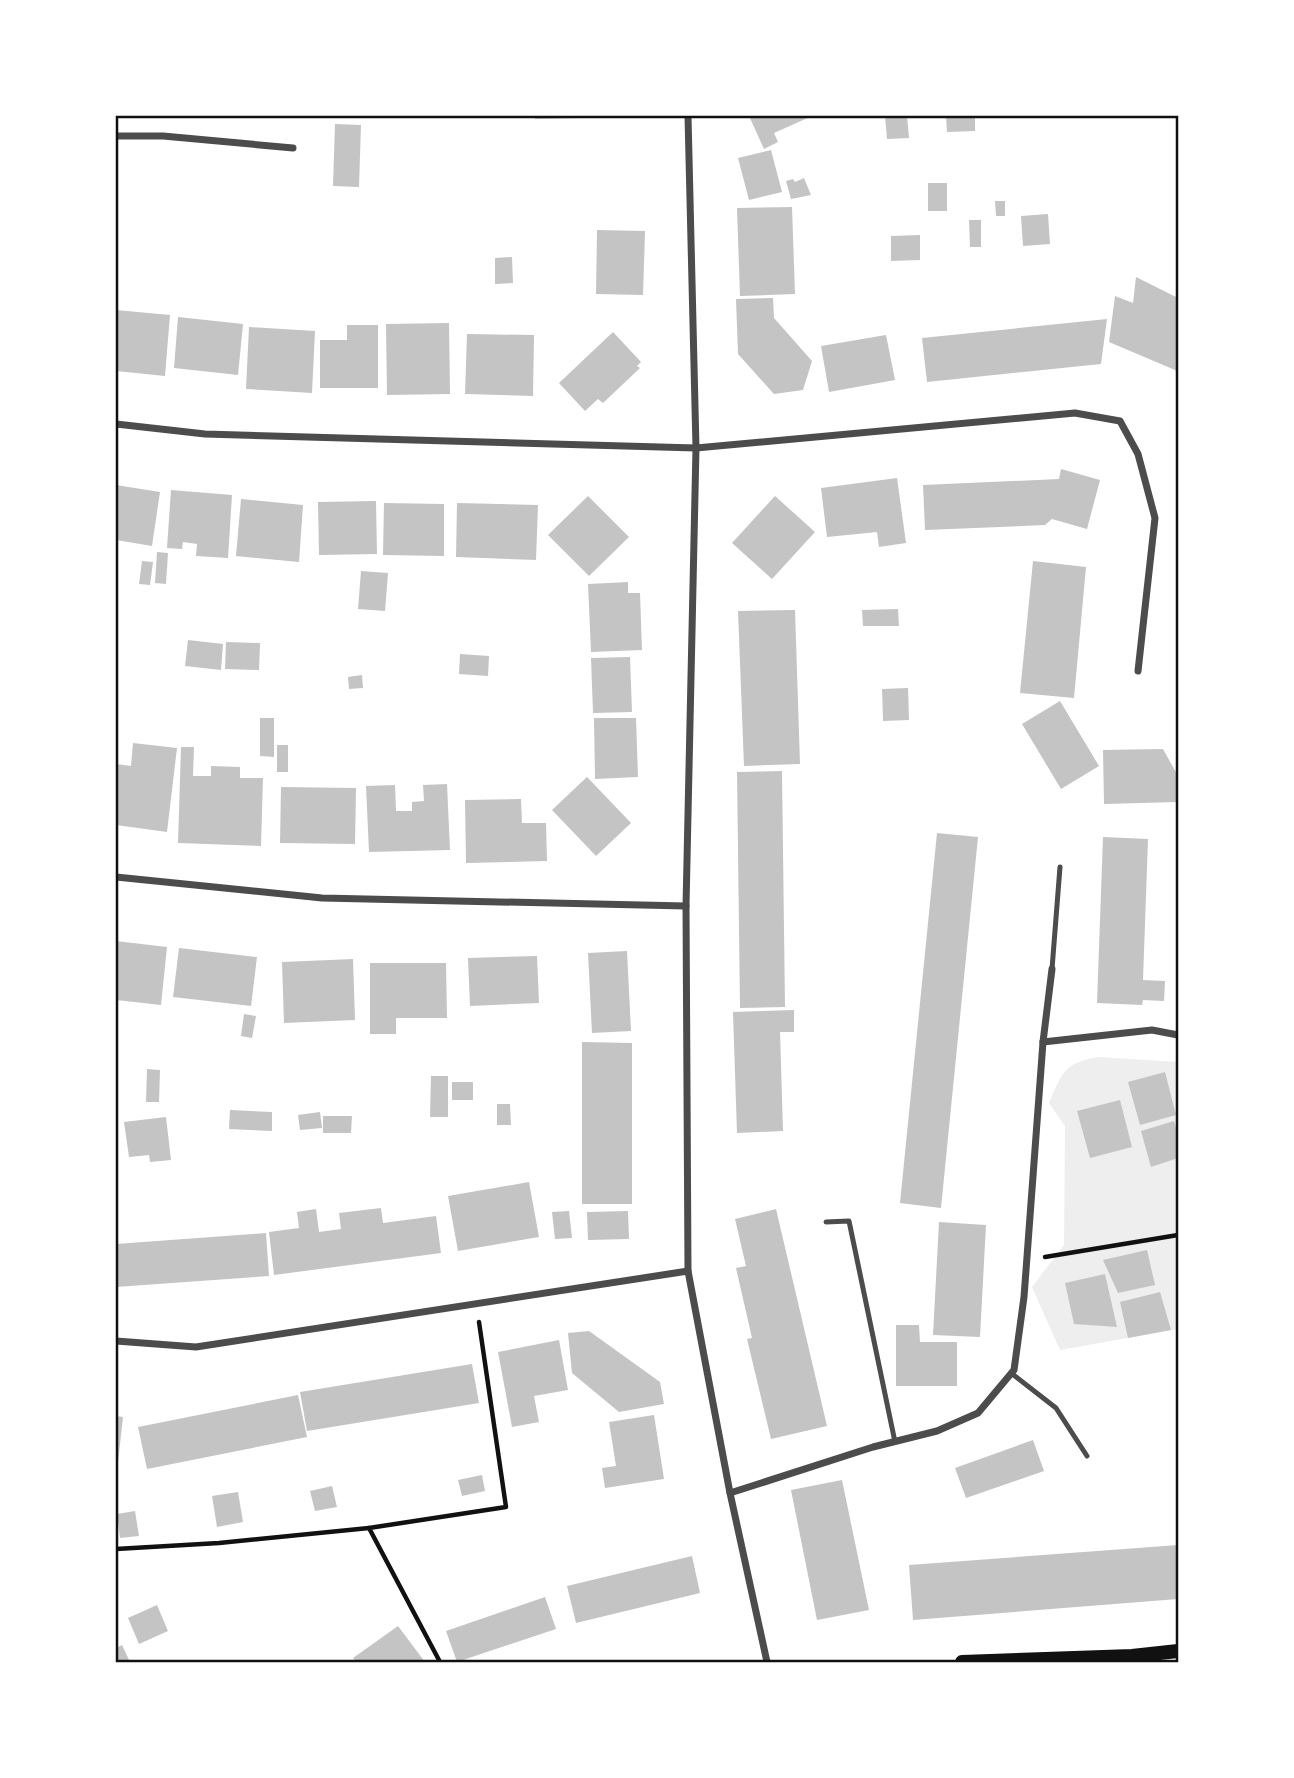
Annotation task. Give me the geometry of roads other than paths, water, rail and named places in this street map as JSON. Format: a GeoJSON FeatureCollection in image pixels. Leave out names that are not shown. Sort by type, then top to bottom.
{"type":"FeatureCollection","features":[{"type":"Feature","properties":{"kind":"main road"},"geometry":{"type":"LineString","coordinates":[[962,1662],[1132,1659],[1178,1651]]}},
{"type":"Feature","properties":{"kind":"street"},"geometry":{"type":"LineString","coordinates":[[688,116],[696,448],[687,906],[688,1271],[730,1493],[767,1662]]}},
{"type":"Feature","properties":{"kind":"street"},"geometry":{"type":"LineString","coordinates":[[116,136],[163,136],[293,148]]}},
{"type":"Feature","properties":{"kind":"street"},"geometry":{"type":"LineString","coordinates":[[116,424],[205,434],[696,448],[1075,413],[1120,421],[1138,454],[1155,518],[1138,671]]}},
{"type":"Feature","properties":{"kind":"street"},"geometry":{"type":"LineString","coordinates":[[116,877],[322,898],[687,906]]}},
{"type":"Feature","properties":{"kind":"street"},"geometry":{"type":"LineString","coordinates":[[730,1493],[937,1431],[978,1413],[1014,1370],[1024,1297],[1043,1042],[1052,969]]}},
{"type":"Feature","properties":{"kind":"street"},"geometry":{"type":"LineString","coordinates":[[1043,1042],[1152,1030],[1178,1035]]}},
{"type":"Feature","properties":{"kind":"street"},"geometry":{"type":"LineString","coordinates":[[116,1341],[196,1348],[688,1271]]}},
{"type":"Feature","properties":{"kind":"lane"},"geometry":{"type":"LineString","coordinates":[[1052,969],[1060,867]]}},
{"type":"Feature","properties":{"kind":"lane"},"geometry":{"type":"LineString","coordinates":[[826,1222],[849,1221],[895,1442]]}},
{"type":"Feature","properties":{"kind":"lane"},"geometry":{"type":"LineString","coordinates":[[1011,1373],[1056,1408],[1087,1456]]}}]}
